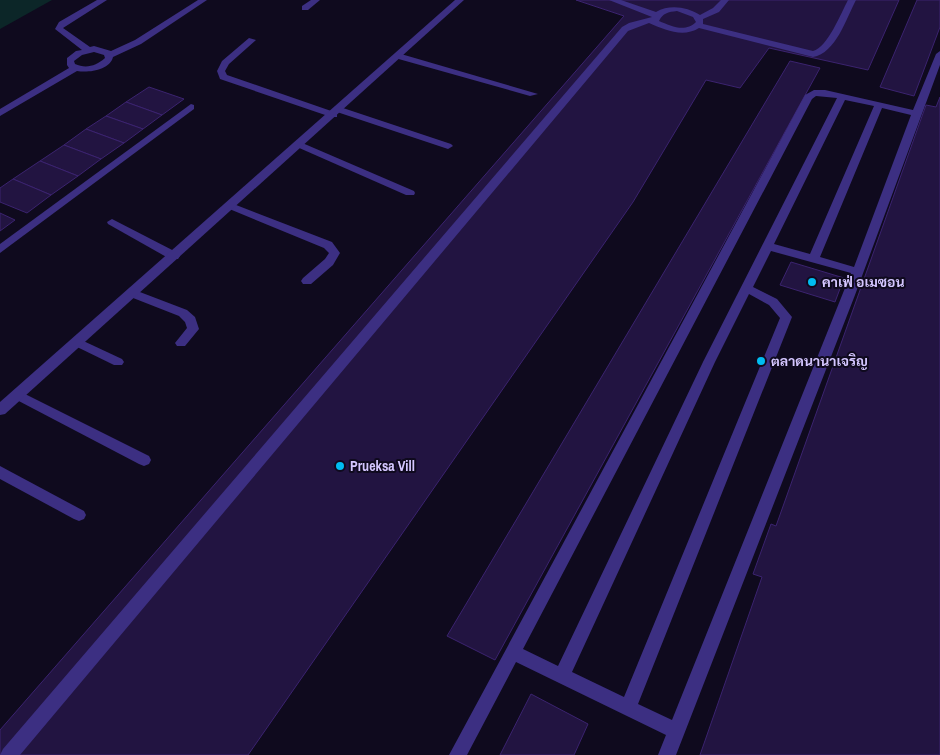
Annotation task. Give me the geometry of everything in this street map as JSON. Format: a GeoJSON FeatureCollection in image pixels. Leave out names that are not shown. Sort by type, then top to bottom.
{"type":"FeatureCollection","features":[{"type":"Feature","properties":{"kind":"street"},"geometry":{"type":"LineString","coordinates":[[88,50],[59,29],[62,24],[103,0]]}},
{"type":"Feature","properties":{"kind":"street"},"geometry":{"type":"LineString","coordinates":[[0,113],[75,68],[98,67],[109,59],[110,55],[138,42],[203,0]]}},
{"type":"Feature","properties":{"kind":"street"},"geometry":{"type":"LineString","coordinates":[[305,8],[316,0]]}},
{"type":"Feature","properties":{"kind":"street"},"geometry":{"type":"LineString","coordinates":[[0,410],[300,145],[460,0]]}},
{"type":"Feature","properties":{"kind":"street"},"geometry":{"type":"LineString","coordinates":[[613,0],[654,17],[674,29],[688,29],[716,10],[725,0]]}},
{"type":"Feature","properties":{"kind":"street"},"geometry":{"type":"LineString","coordinates":[[9,755],[625,29],[654,17],[665,10],[678,9],[692,12],[698,22],[813,54],[819,53],[830,42],[852,0]]}},
{"type":"Feature","properties":{"kind":"street"},"geometry":{"type":"LineString","coordinates":[[252,40],[225,63],[221,72],[223,77],[448,146]]}},
{"type":"Feature","properties":{"kind":"street"},"geometry":{"type":"LineString","coordinates":[[75,68],[70,63],[72,58],[88,50],[104,51],[110,55]]}},
{"type":"Feature","properties":{"kind":"street"},"geometry":{"type":"LineString","coordinates":[[667,755],[853,296],[856,271],[940,54]]}},
{"type":"Feature","properties":{"kind":"street"},"geometry":{"type":"LineString","coordinates":[[398,56],[533,94]]}},
{"type":"Feature","properties":{"kind":"street"},"geometry":{"type":"LineString","coordinates":[[458,755],[802,106],[814,93],[843,96],[916,113]]}},
{"type":"Feature","properties":{"kind":"street"},"geometry":{"type":"LineString","coordinates":[[562,675],[746,288],[843,96]]}},
{"type":"Feature","properties":{"kind":"street"},"geometry":{"type":"LineString","coordinates":[[813,260],[879,105]]}},
{"type":"Feature","properties":{"kind":"street"},"geometry":{"type":"LineString","coordinates":[[0,249],[191,107]]}},
{"type":"Feature","properties":{"kind":"street"},"geometry":{"type":"LineString","coordinates":[[300,145],[410,192]]}},
{"type":"Feature","properties":{"kind":"street"},"geometry":{"type":"LineString","coordinates":[[231,206],[328,245],[335,253],[329,262],[307,282]]}},
{"type":"Feature","properties":{"kind":"street"},"geometry":{"type":"LineString","coordinates":[[112,222],[174,256]]}},
{"type":"Feature","properties":{"kind":"street"},"geometry":{"type":"LineString","coordinates":[[767,246],[856,271]]}},
{"type":"Feature","properties":{"kind":"street"},"geometry":{"type":"LineString","coordinates":[[629,706],[786,317],[773,302],[746,288]]}},
{"type":"Feature","properties":{"kind":"street"},"geometry":{"type":"LineString","coordinates":[[132,293],[183,314],[191,320],[192,329],[181,343]]}},
{"type":"Feature","properties":{"kind":"street"},"geometry":{"type":"LineString","coordinates":[[77,342],[118,362]]}},
{"type":"Feature","properties":{"kind":"street"},"geometry":{"type":"LineString","coordinates":[[17,395],[144,460]]}},
{"type":"Feature","properties":{"kind":"street"},"geometry":{"type":"LineString","coordinates":[[0,472],[79,514]]}},
{"type":"Feature","properties":{"kind":"street"},"geometry":{"type":"LineString","coordinates":[[513,652],[629,706],[676,731]]}},
{"type":"Feature","properties":{"kind":"green space"},"geometry":{"type":"Polygon","coordinates":[[[0,0],[52,0],[0,29],[0,0]]]}},
{"type":"Feature","properties":{"kind":"building","name":"Prueksa Vill"},"geometry":{"type":"Polygon","coordinates":[[[576,0],[899,0],[868,70],[769,48],[740,88],[706,80],[633,202],[248,755],[0,755],[0,730],[624,16],[576,0]]]}},
{"type":"Feature","properties":{"kind":"building"},"geometry":{"type":"Polygon","coordinates":[[[917,0],[940,0],[940,27],[914,96],[880,87],[917,0]]]}},
{"type":"Feature","properties":{"kind":"building"},"geometry":{"type":"Polygon","coordinates":[[[790,61],[820,68],[495,660],[447,636],[790,61]]]}},
{"type":"Feature","properties":{"kind":"building"},"geometry":{"type":"Polygon","coordinates":[[[149,87],[184,99],[162,115],[126,102],[149,87]]]}},
{"type":"Feature","properties":{"kind":"building"},"geometry":{"type":"Polygon","coordinates":[[[940,97],[940,755],[700,755],[762,577],[753,574],[771,524],[776,526],[926,105],[936,107],[940,97]]]}},
{"type":"Feature","properties":{"kind":"building"},"geometry":{"type":"Polygon","coordinates":[[[126,102],[162,115],[143,129],[106,116],[126,102]]]}},
{"type":"Feature","properties":{"kind":"building"},"geometry":{"type":"Polygon","coordinates":[[[106,116],[143,129],[124,143],[86,129],[106,116]]]}},
{"type":"Feature","properties":{"kind":"building"},"geometry":{"type":"Polygon","coordinates":[[[86,129],[124,143],[101,159],[64,145],[86,129]]]}},
{"type":"Feature","properties":{"kind":"building"},"geometry":{"type":"Polygon","coordinates":[[[64,145],[101,159],[78,176],[40,161],[64,145]]]}},
{"type":"Feature","properties":{"kind":"building"},"geometry":{"type":"Polygon","coordinates":[[[40,161],[78,176],[51,195],[13,179],[40,161]]]}},
{"type":"Feature","properties":{"kind":"building"},"geometry":{"type":"Polygon","coordinates":[[[13,179],[51,195],[27,213],[0,202],[0,188],[13,179]]]}},
{"type":"Feature","properties":{"kind":"building"},"geometry":{"type":"Polygon","coordinates":[[[0,213],[15,220],[0,231],[0,213]]]}},
{"type":"Feature","properties":{"kind":"building","name":"คาเฟ่ อเมซอน"},"geometry":{"type":"Polygon","coordinates":[[[791,262],[844,278],[835,302],[780,285],[791,262]]]}},
{"type":"Feature","properties":{"kind":"building"},"geometry":{"type":"Polygon","coordinates":[[[531,694],[588,724],[574,755],[500,755],[531,694]]]}},
{"type":"Feature","properties":{"kind":"place","name":"คาเฟ่ อเมซอน"},"geometry":{"type":"Point","coordinates":[812,282]}},
{"type":"Feature","properties":{"kind":"place","name":"ตลาดนานาเจริญ"},"geometry":{"type":"Point","coordinates":[761,361]}},
{"type":"Feature","properties":{"kind":"place","name":"Prueksa Vill"},"geometry":{"type":"Point","coordinates":[340,466]}}]}
